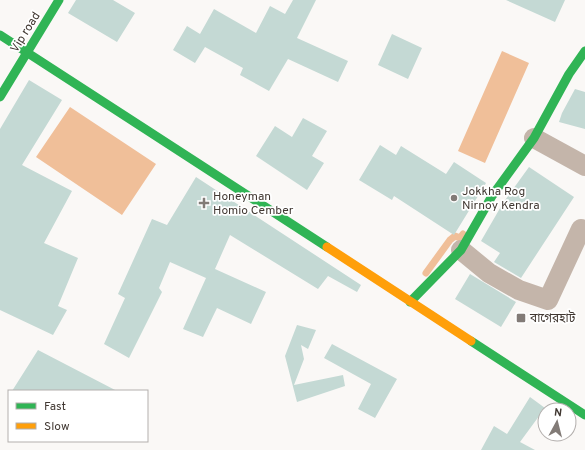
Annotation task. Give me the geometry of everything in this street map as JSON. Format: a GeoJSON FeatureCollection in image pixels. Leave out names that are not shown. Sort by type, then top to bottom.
{"type":"FeatureCollection","features":[{"type":"Feature","properties":{"kind":"main road","name":"Vip road"},"geometry":{"type":"LineString","coordinates":[[0,97],[59,0]]}},
{"type":"Feature","properties":{"kind":"main road"},"geometry":{"type":"LineString","coordinates":[[0,35],[585,415]]}},
{"type":"Feature","properties":{"kind":"main road"},"geometry":{"type":"LineString","coordinates":[[410,302],[461,250],[492,196],[534,138],[569,74],[585,51]]}},
{"type":"Feature","properties":{"kind":"street"},"geometry":{"type":"LineString","coordinates":[[534,138],[585,166]]}},
{"type":"Feature","properties":{"kind":"street"},"geometry":{"type":"LineString","coordinates":[[461,250],[489,273],[513,287],[548,300],[581,229],[585,230]]}},
{"type":"Feature","properties":{"kind":"shaded area"},"geometry":{"type":"Polygon","coordinates":[[[502,51],[529,63],[485,163],[458,151],[502,51]]]}},
{"type":"Feature","properties":{"kind":"shaded area"},"geometry":{"type":"Polygon","coordinates":[[[70,107],[156,164],[122,215],[36,157],[70,107]]]}},
{"type":"Feature","properties":{"kind":"building"},"geometry":{"type":"Polygon","coordinates":[[[76,0],[113,0],[135,13],[117,42],[68,13],[76,0]]]}},
{"type":"Feature","properties":{"kind":"building"},"geometry":{"type":"Polygon","coordinates":[[[293,0],[316,0],[297,38],[348,61],[338,82],[288,59],[269,91],[240,75],[243,68],[205,47],[195,63],[173,50],[187,26],[200,34],[214,9],[256,33],[270,6],[285,14],[293,0]]]}},
{"type":"Feature","properties":{"kind":"building"},"geometry":{"type":"Polygon","coordinates":[[[506,0],[565,0],[555,22],[506,0]]]}},
{"type":"Feature","properties":{"kind":"building"},"geometry":{"type":"Polygon","coordinates":[[[392,34],[422,48],[408,79],[378,65],[392,34]]]}},
{"type":"Feature","properties":{"kind":"building"},"geometry":{"type":"Polygon","coordinates":[[[29,80],[62,100],[22,165],[72,191],[44,243],[78,258],[58,306],[67,310],[53,335],[0,310],[0,129],[29,80]]]}},
{"type":"Feature","properties":{"kind":"building"},"geometry":{"type":"Polygon","coordinates":[[[575,89],[585,92],[585,129],[559,122],[562,113],[575,89]]]}},
{"type":"Feature","properties":{"kind":"building"},"geometry":{"type":"Polygon","coordinates":[[[303,118],[327,131],[312,156],[324,163],[307,190],[256,156],[275,126],[292,137],[303,118]]]}},
{"type":"Feature","properties":{"kind":"building"},"geometry":{"type":"Polygon","coordinates":[[[380,145],[396,155],[401,146],[446,174],[454,162],[486,183],[454,235],[394,196],[392,200],[359,180],[380,145]]]}},
{"type":"Feature","properties":{"kind":"building"},"geometry":{"type":"Polygon","coordinates":[[[529,167],[574,197],[521,278],[494,262],[500,253],[481,241],[503,203],[529,167]]]}},
{"type":"Feature","properties":{"kind":"building"},"geometry":{"type":"Polygon","coordinates":[[[196,177],[361,285],[357,292],[328,276],[318,289],[230,235],[215,269],[266,292],[251,324],[217,308],[203,337],[183,329],[206,278],[170,262],[159,288],[162,292],[129,358],[104,344],[125,298],[118,294],[152,219],[167,225],[196,177]]]}},
{"type":"Feature","properties":{"kind":"building"},"geometry":{"type":"Polygon","coordinates":[[[470,274],[516,302],[501,327],[455,299],[470,274]]]}},
{"type":"Feature","properties":{"kind":"building"},"geometry":{"type":"Polygon","coordinates":[[[297,325],[316,330],[308,349],[301,345],[304,359],[294,385],[343,375],[345,386],[297,402],[285,356],[297,325]]]}},
{"type":"Feature","properties":{"kind":"building"},"geometry":{"type":"Polygon","coordinates":[[[332,344],[397,379],[375,418],[358,409],[371,384],[324,358],[332,344]]]}},
{"type":"Feature","properties":{"kind":"building"},"geometry":{"type":"Polygon","coordinates":[[[38,350],[115,390],[13,390],[38,350]]]}},
{"type":"Feature","properties":{"kind":"building"},"geometry":{"type":"Polygon","coordinates":[[[530,397],[537,402],[537,419],[520,442],[535,450],[481,450],[494,426],[507,434],[530,397]]]}},
{"type":"Feature","properties":{"kind":"waterway"},"geometry":{"type":"LineString","coordinates":[[426,273],[450,240],[455,236],[460,238],[463,234]]}},
{"type":"Feature","properties":{"kind":"traffic: fast"},"geometry":{"type":"LineString","coordinates":[[0,97],[59,0]]}},
{"type":"Feature","properties":{"kind":"traffic: fast"},"geometry":{"type":"LineString","coordinates":[[0,35],[327,247]]}},
{"type":"Feature","properties":{"kind":"traffic: fast"},"geometry":{"type":"LineString","coordinates":[[410,302],[461,250],[492,196],[534,138],[569,74],[585,51]]}},
{"type":"Feature","properties":{"kind":"traffic: fast"},"geometry":{"type":"LineString","coordinates":[[471,341],[585,415]]}},
{"type":"Feature","properties":{"kind":"traffic: slow"},"geometry":{"type":"LineString","coordinates":[[327,247],[471,341]]}},
{"type":"Feature","properties":{"kind":"place","name":"Jokkha Rog Nirnoy Kendra"},"geometry":{"type":"Point","coordinates":[454,198]}},
{"type":"Feature","properties":{"kind":"place","name":"Honeyman Homio Cember"},"geometry":{"type":"Point","coordinates":[204,203]}},
{"type":"Feature","properties":{"kind":"place","name":"বাগেরহাট"},"geometry":{"type":"Point","coordinates":[521,318]}}]}
